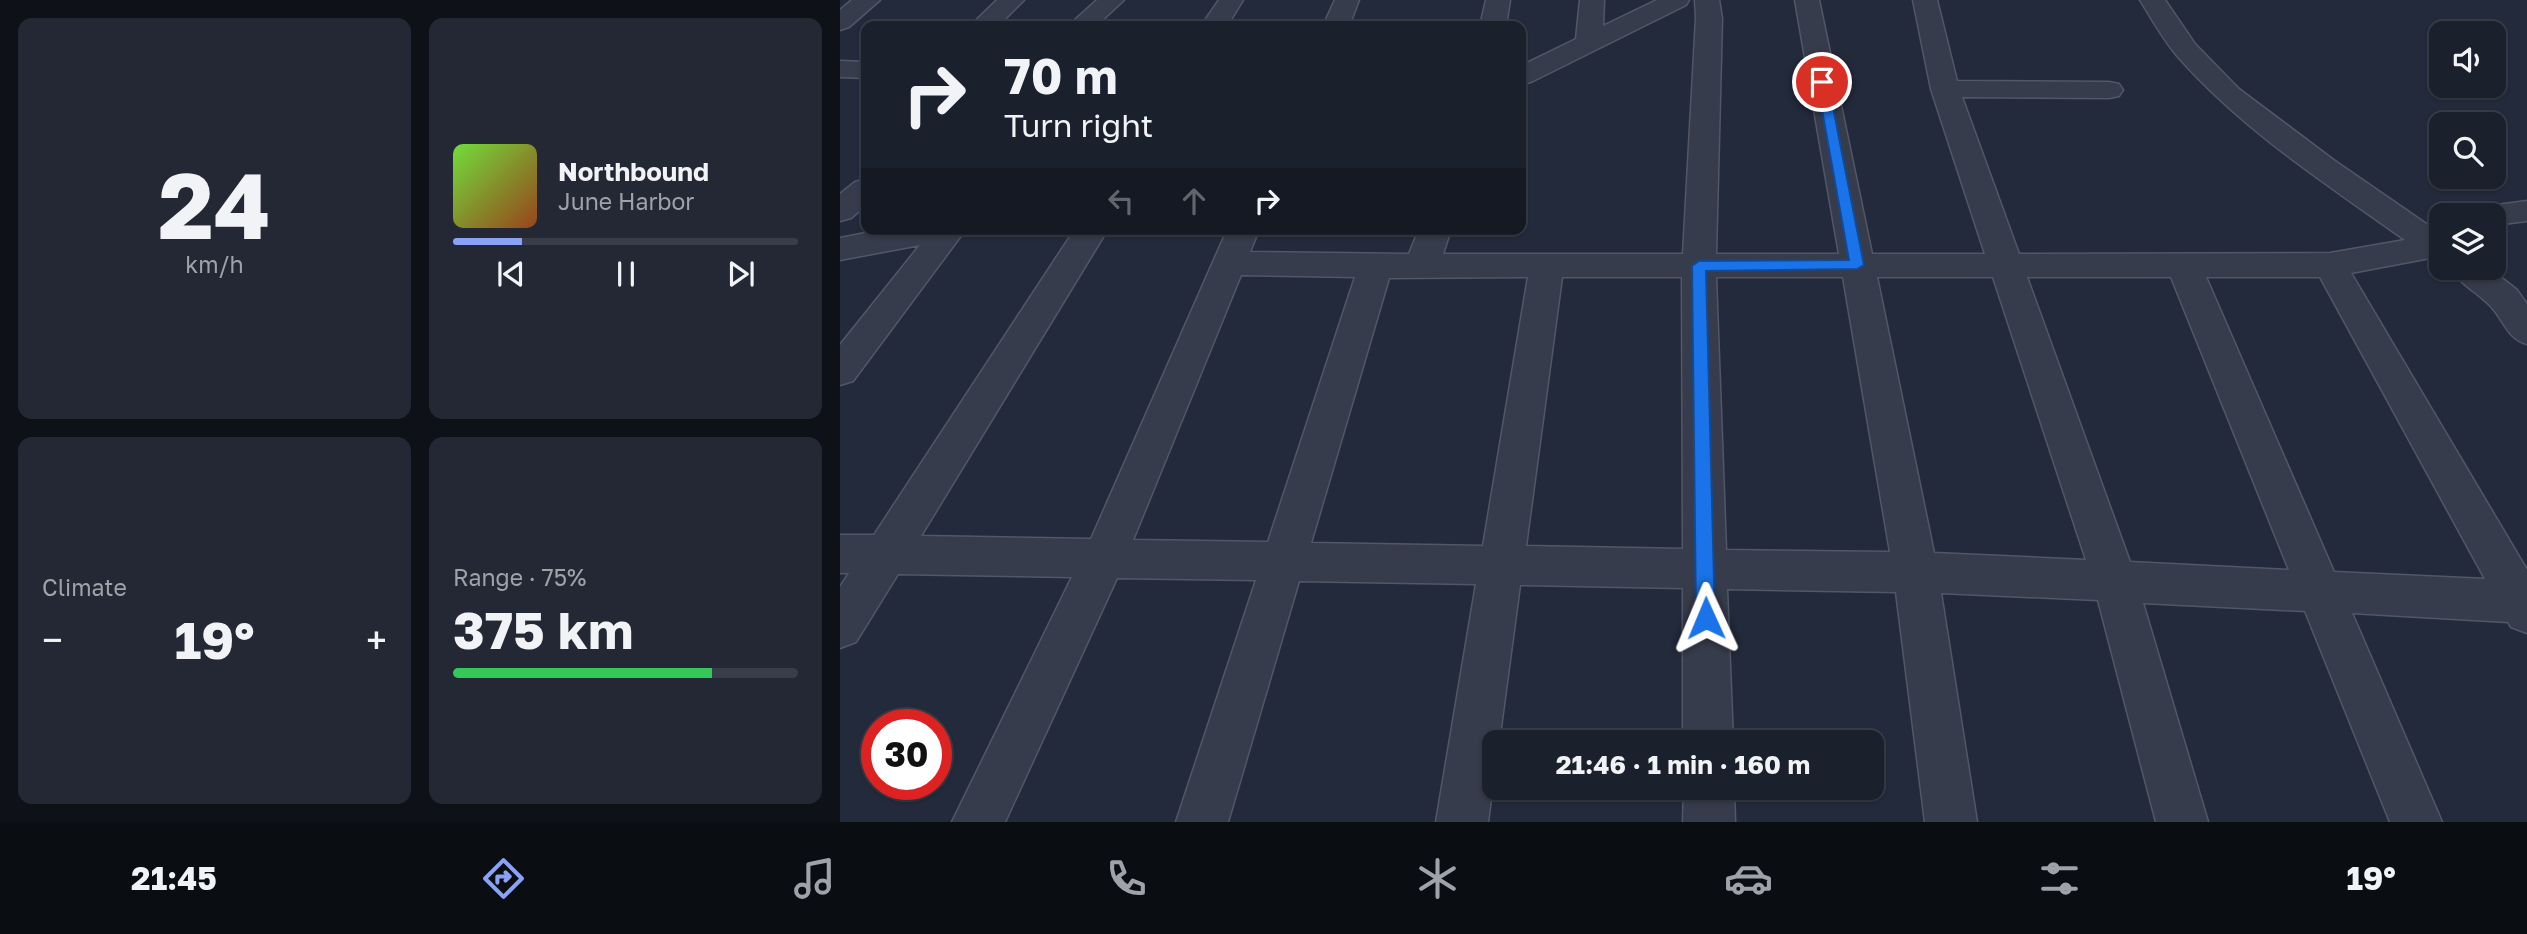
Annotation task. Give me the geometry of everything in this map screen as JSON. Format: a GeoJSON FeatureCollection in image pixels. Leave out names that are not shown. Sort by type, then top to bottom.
{"type":"FeatureCollection","features":[{"type":"Feature","properties":{"kind":"street"},"geometry":{"type":"LineString","coordinates":[[840,22],[868,0]]}},
{"type":"Feature","properties":{"kind":"street"},"geometry":{"type":"LineString","coordinates":[[989,21],[1012,0]]}},
{"type":"Feature","properties":{"kind":"street"},"geometry":{"type":"LineString","coordinates":[[1087,21],[1112,0]]}},
{"type":"Feature","properties":{"kind":"street"},"geometry":{"type":"LineString","coordinates":[[1217,21],[1231,0]]}},
{"type":"Feature","properties":{"kind":"street"},"geometry":{"type":"LineString","coordinates":[[1338,21],[1347,0]]}},
{"type":"Feature","properties":{"kind":"street"},"geometry":{"type":"LineString","coordinates":[[1494,21],[1498,0]]}},
{"type":"Feature","properties":{"kind":"street"},"geometry":{"type":"LineString","coordinates":[[1589,43],[1591,0]]}},
{"type":"Feature","properties":{"kind":"street"},"geometry":{"type":"LineString","coordinates":[[1526,74],[1677,0]]}},
{"type":"Feature","properties":{"kind":"street"},"geometry":{"type":"LineString","coordinates":[[1707,0],[1709,19],[1699,266],[1708,730]]}},
{"type":"Feature","properties":{"kind":"street"},"geometry":{"type":"LineString","coordinates":[[1807,0],[1916,573],[1951,822]]}},
{"type":"Feature","properties":{"kind":"street"},"geometry":{"type":"LineString","coordinates":[[1925,0],[1945,89],[2115,581],[2182,822]]}},
{"type":"Feature","properties":{"kind":"street"},"geometry":{"type":"LineString","coordinates":[[2152,0],[2186,50],[2229,95],[2324,168],[2429,239]]}},
{"type":"Feature","properties":{"kind":"street"},"geometry":{"type":"LineString","coordinates":[[840,69],[861,70]]}},
{"type":"Feature","properties":{"kind":"street"},"geometry":{"type":"LineString","coordinates":[[1945,89],[2109,90]]}},
{"type":"Feature","properties":{"kind":"street"},"geometry":{"type":"LineString","coordinates":[[840,211],[861,193]]}},
{"type":"Feature","properties":{"kind":"street"},"geometry":{"type":"LineString","coordinates":[[2506,213],[2527,211]]}},
{"type":"Feature","properties":{"kind":"street"},"geometry":{"type":"LineString","coordinates":[[840,249],[916,235]]}},
{"type":"Feature","properties":{"kind":"street"},"geometry":{"type":"LineString","coordinates":[[840,371],[943,235]]}},
{"type":"Feature","properties":{"kind":"street"},"geometry":{"type":"LineString","coordinates":[[840,627],[1088,235]]}},
{"type":"Feature","properties":{"kind":"street"},"geometry":{"type":"LineString","coordinates":[[1422,266],[1433,235]]}},
{"type":"Feature","properties":{"kind":"street"},"geometry":{"type":"LineString","coordinates":[[978,822],[1104,558],[1234,246],[1376,266],[1547,267],[2330,265],[2429,248]]}},
{"type":"Feature","properties":{"kind":"street"},"geometry":{"type":"LineString","coordinates":[[2330,265],[2525,605]]}},
{"type":"Feature","properties":{"kind":"street"},"geometry":{"type":"LineString","coordinates":[[1202,822],[1376,266]]}},
{"type":"Feature","properties":{"kind":"street"},"geometry":{"type":"LineString","coordinates":[[2184,266],[2416,822]]}},
{"type":"Feature","properties":{"kind":"street"},"geometry":{"type":"LineString","coordinates":[[1462,822],[1547,267]]}},
{"type":"Feature","properties":{"kind":"street"},"geometry":{"type":"LineString","coordinates":[[2482,280],[2505,299],[2527,331]]}},
{"type":"Feature","properties":{"kind":"street"},"geometry":{"type":"LineString","coordinates":[[840,554],[1916,573],[2115,581],[2525,605]]}},
{"type":"Feature","properties":{"kind":"street"},"geometry":{"type":"LineString","coordinates":[[1709,800],[1709,822]]}},
{"type":"Feature","properties":{"kind":"route"},"geometry":{"type":"LineString","coordinates":[[1706,618],[1699,266],[1857,265],[1822,82]]}}]}
